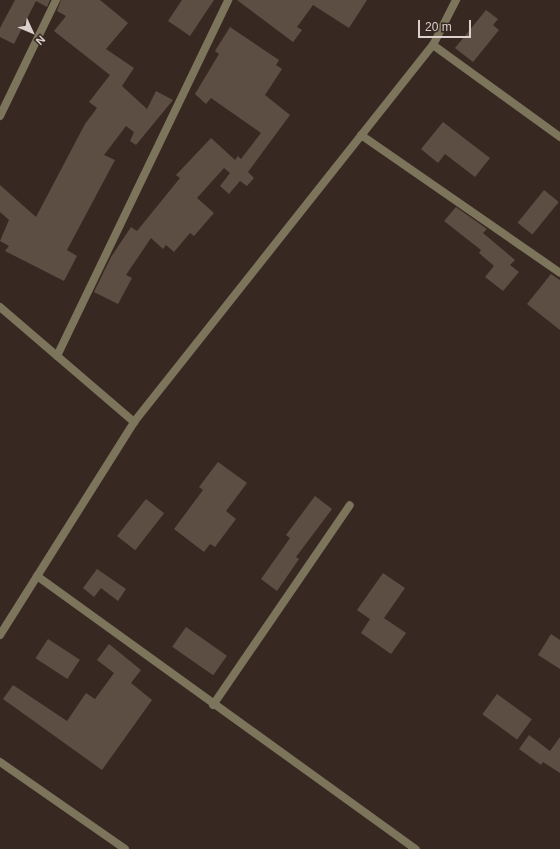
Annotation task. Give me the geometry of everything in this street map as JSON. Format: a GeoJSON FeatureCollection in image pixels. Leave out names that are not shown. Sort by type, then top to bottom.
{"type":"FeatureCollection","features":[{"type":"Feature","properties":{"kind":"street"},"geometry":{"type":"LineString","coordinates":[[0,116],[56,0]]}},
{"type":"Feature","properties":{"kind":"street"},"geometry":{"type":"LineString","coordinates":[[57,356],[228,0]]}},
{"type":"Feature","properties":{"kind":"street"},"geometry":{"type":"LineString","coordinates":[[0,635],[134,422],[432,45],[456,0]]}},
{"type":"Feature","properties":{"kind":"street"},"geometry":{"type":"LineString","coordinates":[[432,45],[560,137]]}},
{"type":"Feature","properties":{"kind":"street"},"geometry":{"type":"LineString","coordinates":[[361,135],[560,273]]}},
{"type":"Feature","properties":{"kind":"street"},"geometry":{"type":"LineString","coordinates":[[0,307],[134,422]]}},
{"type":"Feature","properties":{"kind":"street"},"geometry":{"type":"LineString","coordinates":[[213,704],[350,504]]}},
{"type":"Feature","properties":{"kind":"street"},"geometry":{"type":"LineString","coordinates":[[37,576],[416,849]]}},
{"type":"Feature","properties":{"kind":"street"},"geometry":{"type":"LineString","coordinates":[[0,762],[126,849]]}},
{"type":"Feature","properties":{"kind":"building"},"geometry":{"type":"Polygon","coordinates":[[[15,0],[50,0],[47,7],[36,1],[14,44],[0,37],[0,28],[15,0]]]}},
{"type":"Feature","properties":{"kind":"building"},"geometry":{"type":"Polygon","coordinates":[[[61,0],[100,0],[128,23],[106,49],[134,68],[122,86],[147,109],[156,91],[173,100],[136,145],[130,141],[134,132],[126,126],[104,155],[115,160],[67,250],[77,256],[64,281],[5,251],[9,246],[0,241],[9,220],[0,212],[0,185],[36,217],[85,124],[97,108],[89,102],[110,75],[54,31],[66,16],[57,11],[61,0]]]}},
{"type":"Feature","properties":{"kind":"building"},"geometry":{"type":"Polygon","coordinates":[[[182,0],[214,0],[190,36],[168,21],[182,0]]]}},
{"type":"Feature","properties":{"kind":"building"},"geometry":{"type":"Polygon","coordinates":[[[237,0],[367,0],[349,28],[313,5],[297,27],[302,30],[293,42],[237,0]]]}},
{"type":"Feature","properties":{"kind":"building"},"geometry":{"type":"Polygon","coordinates":[[[486,10],[498,19],[493,25],[499,30],[473,62],[455,48],[486,10]]]}},
{"type":"Feature","properties":{"kind":"building"},"geometry":{"type":"Polygon","coordinates":[[[230,27],[279,60],[276,65],[282,69],[265,95],[290,115],[248,172],[254,178],[247,186],[240,181],[229,194],[220,186],[230,173],[224,168],[197,198],[214,213],[194,236],[190,233],[174,252],[166,245],[163,249],[151,238],[126,275],[132,278],[118,304],[94,292],[111,257],[131,227],[137,231],[180,178],[176,175],[211,138],[235,160],[238,156],[241,159],[261,133],[211,98],[206,104],[195,94],[219,54],[215,51],[230,27]]]}},
{"type":"Feature","properties":{"kind":"building"},"geometry":{"type":"Polygon","coordinates":[[[443,122],[490,158],[475,177],[445,154],[438,163],[421,149],[443,122]]]}},
{"type":"Feature","properties":{"kind":"building"},"geometry":{"type":"Polygon","coordinates":[[[544,190],[559,202],[532,235],[518,223],[544,190]]]}},
{"type":"Feature","properties":{"kind":"building"},"geometry":{"type":"Polygon","coordinates":[[[456,207],[487,229],[483,233],[515,260],[510,265],[519,272],[503,291],[485,277],[494,266],[479,253],[481,250],[444,221],[456,207]]]}},
{"type":"Feature","properties":{"kind":"building"},"geometry":{"type":"Polygon","coordinates":[[[551,274],[560,280],[560,330],[527,304],[551,274]]]}},
{"type":"Feature","properties":{"kind":"building"},"geometry":{"type":"Polygon","coordinates":[[[218,462],[247,483],[226,511],[236,519],[215,547],[210,544],[204,552],[174,529],[203,490],[199,487],[218,462]]]}},
{"type":"Feature","properties":{"kind":"building"},"geometry":{"type":"Polygon","coordinates":[[[315,496],[332,509],[296,557],[299,559],[277,591],[261,579],[290,538],[286,535],[315,496]]]}},
{"type":"Feature","properties":{"kind":"building"},"geometry":{"type":"Polygon","coordinates":[[[146,499],[164,513],[135,550],[117,536],[146,499]]]}},
{"type":"Feature","properties":{"kind":"building"},"geometry":{"type":"Polygon","coordinates":[[[97,569],[126,589],[118,601],[101,588],[94,597],[83,588],[97,569]]]}},
{"type":"Feature","properties":{"kind":"building"},"geometry":{"type":"Polygon","coordinates":[[[383,573],[405,588],[384,618],[406,633],[391,654],[361,633],[370,619],[357,610],[383,573]]]}},
{"type":"Feature","properties":{"kind":"building"},"geometry":{"type":"Polygon","coordinates":[[[186,627],[227,656],[213,675],[172,647],[186,627]]]}},
{"type":"Feature","properties":{"kind":"building"},"geometry":{"type":"Polygon","coordinates":[[[551,634],[560,640],[560,669],[538,655],[551,634]]]}},
{"type":"Feature","properties":{"kind":"building"},"geometry":{"type":"Polygon","coordinates":[[[48,639],[80,660],[67,679],[35,658],[48,639]]]}},
{"type":"Feature","properties":{"kind":"building"},"geometry":{"type":"Polygon","coordinates":[[[109,644],[141,670],[131,683],[152,700],[102,770],[3,699],[13,685],[67,721],[86,693],[95,699],[114,673],[97,660],[109,644]]]}},
{"type":"Feature","properties":{"kind":"building"},"geometry":{"type":"Polygon","coordinates":[[[497,694],[532,719],[517,740],[482,714],[497,694]]]}},
{"type":"Feature","properties":{"kind":"building"},"geometry":{"type":"Polygon","coordinates":[[[529,735],[550,751],[560,737],[560,773],[543,762],[541,765],[519,749],[529,735]]]}}]}
